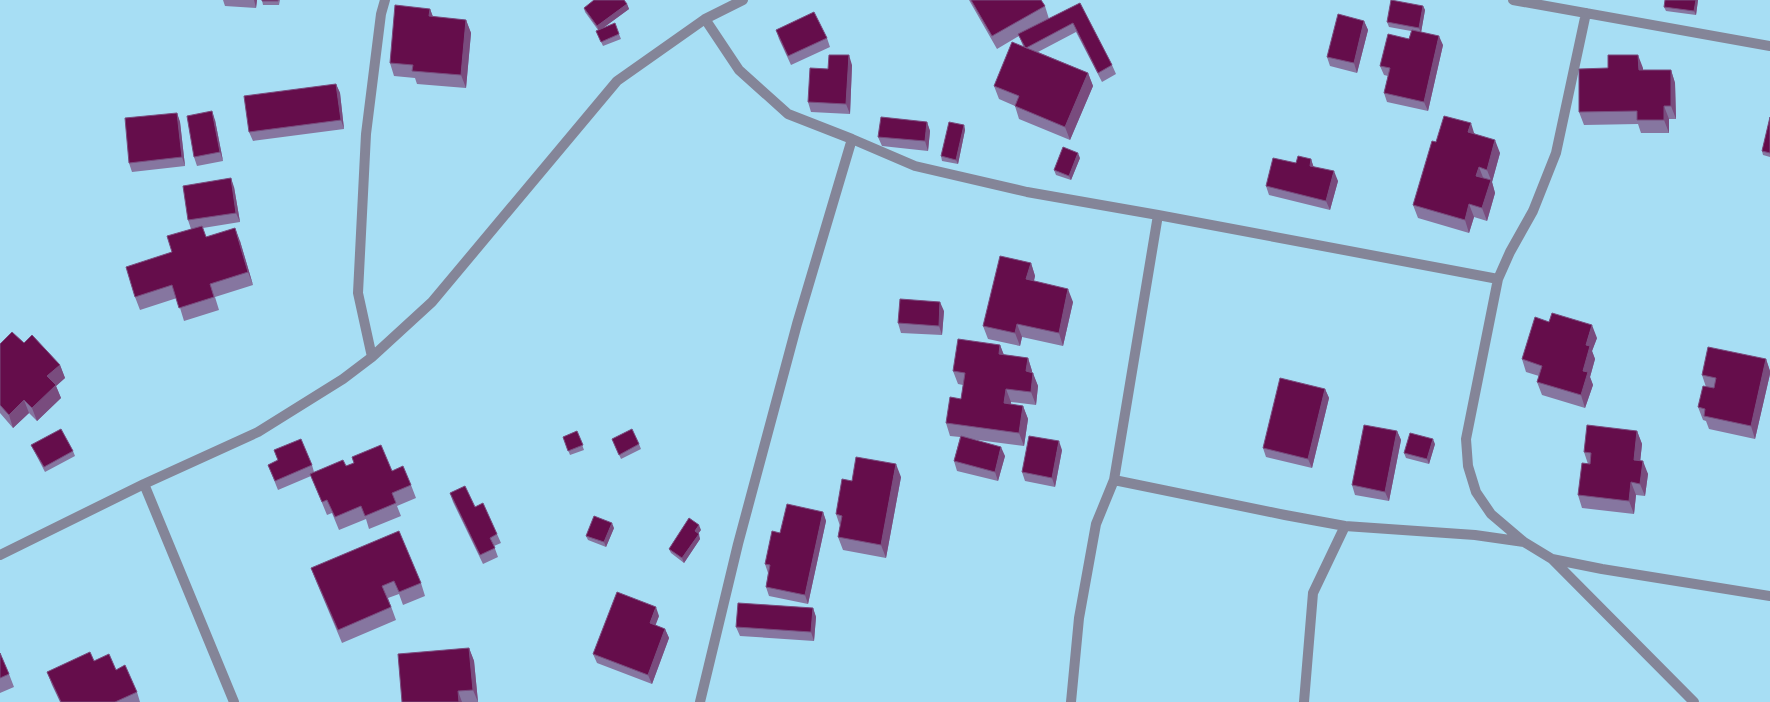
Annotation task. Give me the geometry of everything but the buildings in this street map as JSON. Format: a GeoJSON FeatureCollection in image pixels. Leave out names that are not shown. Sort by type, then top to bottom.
{"type":"FeatureCollection","features":[{"type":"Feature","properties":{"kind":"street"},"geometry":{"type":"LineString","coordinates":[[372,357],[358,293],[366,134],[384,0]]}},
{"type":"Feature","properties":{"kind":"street"},"geometry":{"type":"LineString","coordinates":[[0,555],[144,484],[258,432],[343,379],[372,357],[432,302],[617,81],[705,20],[744,0]]}},
{"type":"Feature","properties":{"kind":"street"},"geometry":{"type":"LineString","coordinates":[[1513,0],[1770,46]]}},
{"type":"Feature","properties":{"kind":"street"},"geometry":{"type":"LineString","coordinates":[[1586,13],[1556,153],[1533,210],[1510,252],[1498,280],[1466,438],[1468,466],[1476,492],[1491,514],[1524,542],[1552,559],[1694,702]]}},
{"type":"Feature","properties":{"kind":"street"},"geometry":{"type":"LineString","coordinates":[[705,20],[738,70],[788,114],[915,166],[1027,192],[1158,215],[1498,280]]}},
{"type":"Feature","properties":{"kind":"street"},"geometry":{"type":"LineString","coordinates":[[700,702],[738,544],[795,332],[852,139]]}},
{"type":"Feature","properties":{"kind":"street"},"geometry":{"type":"LineString","coordinates":[[1070,702],[1079,618],[1096,524],[1114,480],[1158,215]]}},
{"type":"Feature","properties":{"kind":"street"},"geometry":{"type":"LineString","coordinates":[[1114,480],[1285,516],[1345,526],[1475,535],[1524,542]]}},
{"type":"Feature","properties":{"kind":"street"},"geometry":{"type":"LineString","coordinates":[[144,484],[234,702]]}},
{"type":"Feature","properties":{"kind":"street"},"geometry":{"type":"LineString","coordinates":[[1304,702],[1313,593],[1345,526]]}},
{"type":"Feature","properties":{"kind":"street"},"geometry":{"type":"LineString","coordinates":[[1552,559],[1602,569],[1770,596]]}}]}
